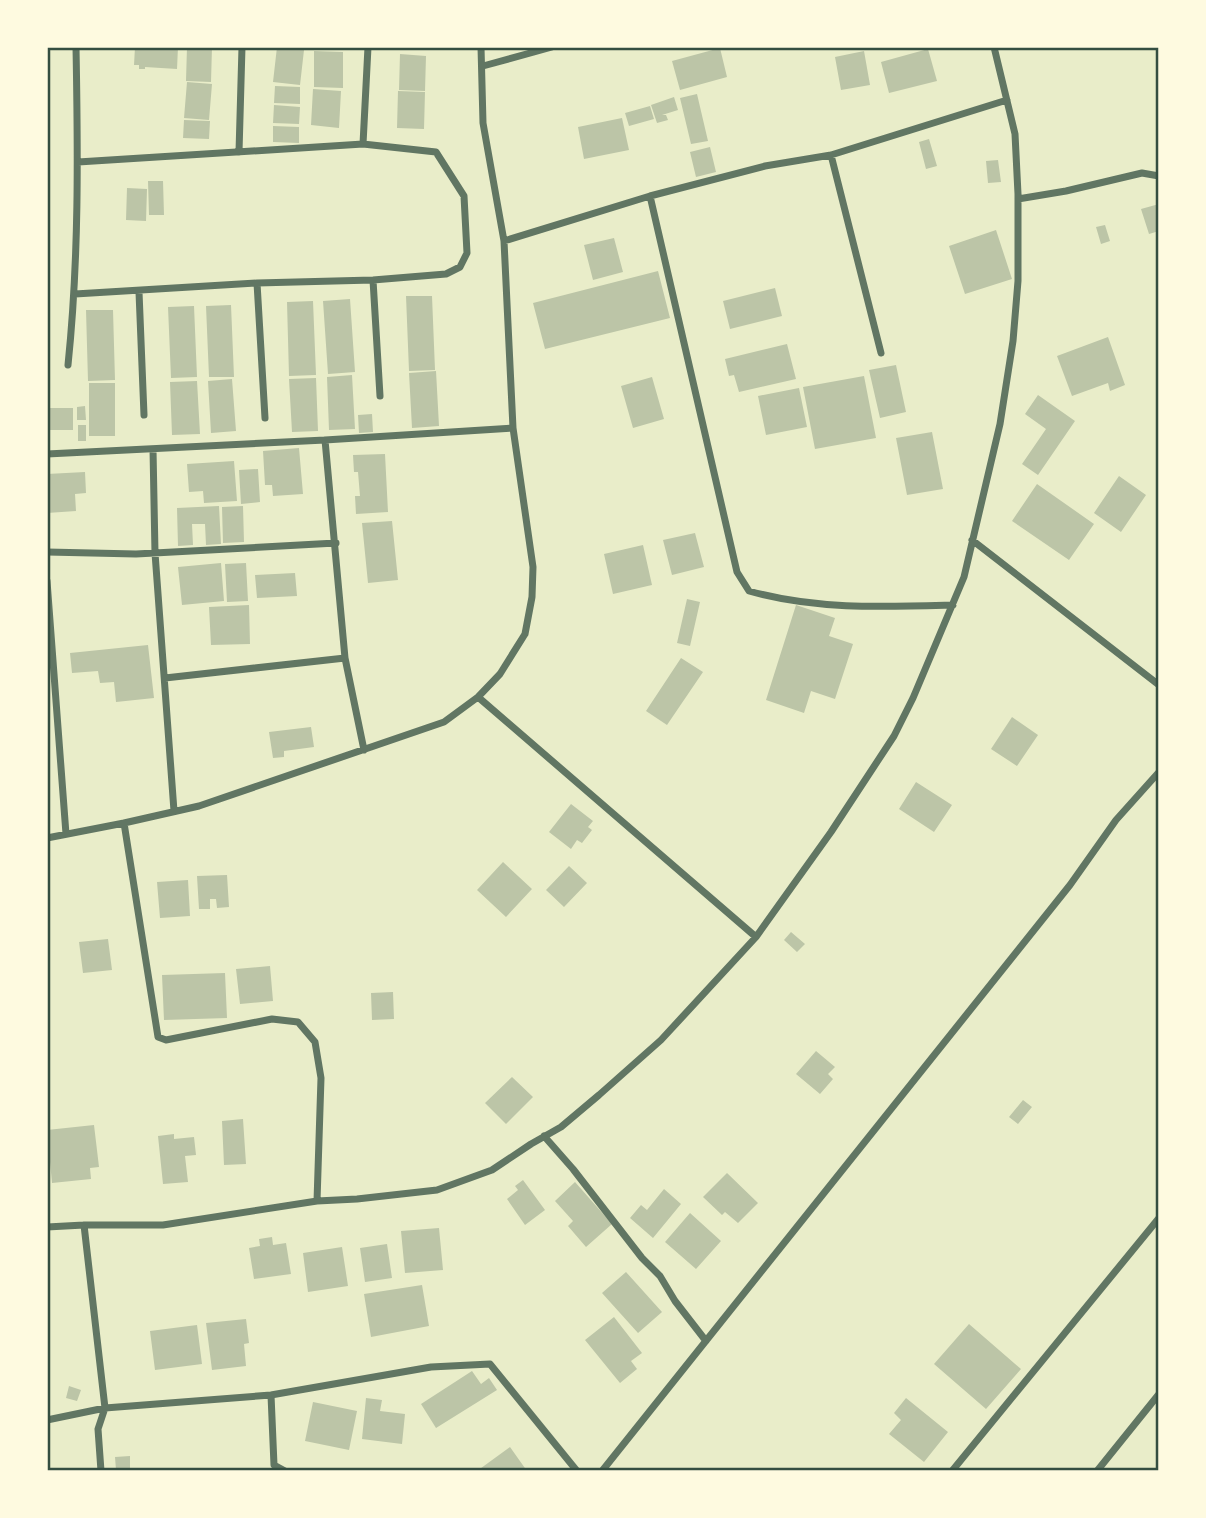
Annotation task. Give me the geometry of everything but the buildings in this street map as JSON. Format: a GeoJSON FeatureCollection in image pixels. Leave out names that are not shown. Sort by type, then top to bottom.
{"type":"FeatureCollection","features":[{"type":"Feature","properties":{"kind":"street"},"geometry":{"type":"LineString","coordinates":[[68,365],[75,294],[78,162],[76,47]]}},
{"type":"Feature","properties":{"kind":"street"},"geometry":{"type":"LineString","coordinates":[[239,152],[242,47]]}},
{"type":"Feature","properties":{"kind":"street"},"geometry":{"type":"LineString","coordinates":[[363,144],[369,47]]}},
{"type":"Feature","properties":{"kind":"street"},"geometry":{"type":"LineString","coordinates":[[47,838],[199,806],[444,722],[478,696],[500,674],[525,634],[532,597],[533,567],[513,428],[504,241],[483,123],[481,47]]}},
{"type":"Feature","properties":{"kind":"street"},"geometry":{"type":"LineString","coordinates":[[483,66],[552,47]]}},
{"type":"Feature","properties":{"kind":"street"},"geometry":{"type":"LineString","coordinates":[[47,1227],[163,1225],[317,1201],[437,1189],[492,1170],[561,1127],[661,1040],[756,937],[838,822],[894,736],[964,577],[1000,424],[1013,341],[1018,281],[1015,134],[994,47]]}},
{"type":"Feature","properties":{"kind":"street"},"geometry":{"type":"LineString","coordinates":[[504,241],[650,196],[765,166],[831,155],[1007,100]]}},
{"type":"Feature","properties":{"kind":"street"},"geometry":{"type":"LineString","coordinates":[[75,294],[446,274],[460,267],[467,253],[464,196],[436,152],[363,144],[78,162]]}},
{"type":"Feature","properties":{"kind":"street"},"geometry":{"type":"LineString","coordinates":[[831,155],[881,353]]}},
{"type":"Feature","properties":{"kind":"street"},"geometry":{"type":"LineString","coordinates":[[1018,199],[1142,173],[1159,176]]}},
{"type":"Feature","properties":{"kind":"street"},"geometry":{"type":"LineString","coordinates":[[650,196],[737,572],[749,591],[770,597],[855,607],[953,605]]}},
{"type":"Feature","properties":{"kind":"street"},"geometry":{"type":"LineString","coordinates":[[373,280],[380,396]]}},
{"type":"Feature","properties":{"kind":"street"},"geometry":{"type":"LineString","coordinates":[[257,283],[265,418]]}},
{"type":"Feature","properties":{"kind":"street"},"geometry":{"type":"LineString","coordinates":[[139,292],[144,415]]}},
{"type":"Feature","properties":{"kind":"street"},"geometry":{"type":"LineString","coordinates":[[47,454],[513,428]]}},
{"type":"Feature","properties":{"kind":"street"},"geometry":{"type":"LineString","coordinates":[[325,440],[345,658],[364,750]]}},
{"type":"Feature","properties":{"kind":"street"},"geometry":{"type":"LineString","coordinates":[[153,449],[155,553],[174,811]]}},
{"type":"Feature","properties":{"kind":"street"},"geometry":{"type":"LineString","coordinates":[[972,540],[1159,685]]}},
{"type":"Feature","properties":{"kind":"street"},"geometry":{"type":"LineString","coordinates":[[47,552],[155,553],[336,543]]}},
{"type":"Feature","properties":{"kind":"street"},"geometry":{"type":"LineString","coordinates":[[47,581],[66,834]]}},
{"type":"Feature","properties":{"kind":"street"},"geometry":{"type":"LineString","coordinates":[[165,678],[345,658]]}},
{"type":"Feature","properties":{"kind":"street"},"geometry":{"type":"LineString","coordinates":[[478,696],[756,937]]}},
{"type":"Feature","properties":{"kind":"street"},"geometry":{"type":"LineString","coordinates":[[602,1471],[1070,885],[1116,820],[1159,772]]}},
{"type":"Feature","properties":{"kind":"street"},"geometry":{"type":"LineString","coordinates":[[124,823],[158,1037],[166,1040],[272,1019],[298,1022],[315,1042],[321,1078],[317,1201]]}},
{"type":"Feature","properties":{"kind":"street"},"geometry":{"type":"LineString","coordinates":[[544,1136],[642,1258],[660,1276],[675,1301],[706,1341]]}},
{"type":"Feature","properties":{"kind":"street"},"geometry":{"type":"LineString","coordinates":[[952,1471],[1159,1217]]}},
{"type":"Feature","properties":{"kind":"street"},"geometry":{"type":"LineString","coordinates":[[84,1225],[105,1408],[98,1429],[101,1471]]}},
{"type":"Feature","properties":{"kind":"street"},"geometry":{"type":"LineString","coordinates":[[47,1420],[105,1408],[271,1395],[431,1367],[490,1364],[577,1471]]}},
{"type":"Feature","properties":{"kind":"street"},"geometry":{"type":"LineString","coordinates":[[1097,1471],[1159,1394]]}},
{"type":"Feature","properties":{"kind":"street"},"geometry":{"type":"LineString","coordinates":[[271,1395],[274,1465],[285,1471]]}}]}
